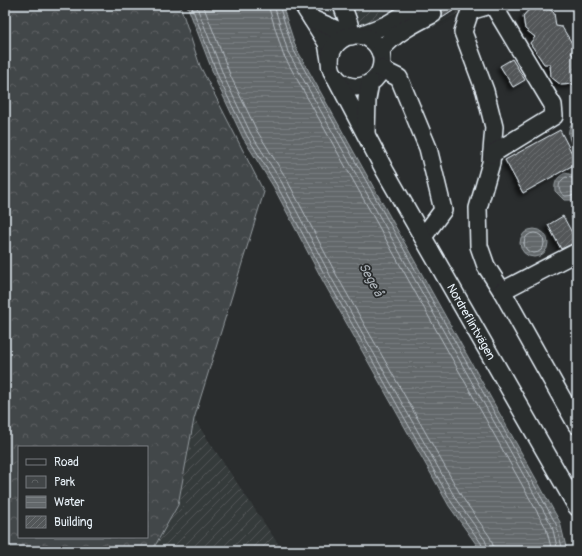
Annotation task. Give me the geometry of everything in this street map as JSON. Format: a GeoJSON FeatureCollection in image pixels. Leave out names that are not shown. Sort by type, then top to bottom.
{"type":"FeatureCollection","features":[{"type":"Feature","properties":{"kind":"street"},"geometry":{"type":"LineString","coordinates":[[342,5],[356,36]]}},
{"type":"Feature","properties":{"kind":"street"},"geometry":{"type":"LineString","coordinates":[[492,154],[554,116],[554,106],[491,5],[470,11],[463,32],[485,91],[494,127],[492,154],[478,208],[480,246],[486,266],[502,291],[577,424]]}},
{"type":"Feature","properties":{"kind":"street"},"geometry":{"type":"LineString","coordinates":[[330,60],[332,52],[337,44],[427,9]]}},
{"type":"Feature","properties":{"kind":"street"},"geometry":{"type":"LineString","coordinates":[[380,51],[386,43],[398,35],[427,9]]}},
{"type":"Feature","properties":{"kind":"street"},"geometry":{"type":"LineString","coordinates":[[308,12],[356,36],[368,38],[376,43],[380,51],[384,70]]}},
{"type":"Feature","properties":{"kind":"street"},"geometry":{"type":"LineString","coordinates":[[308,12],[327,43],[332,69],[335,76],[349,86],[358,87],[370,83],[384,70]]}},
{"type":"Feature","properties":{"kind":"street"},"geometry":{"type":"LineString","coordinates":[[384,70],[399,78],[428,148],[443,210],[423,237]]}},
{"type":"Feature","properties":{"kind":"street","name":"Nordreflintvägen"},"geometry":{"type":"LineString","coordinates":[[335,76],[423,237],[577,507]]}},
{"type":"Feature","properties":{"kind":"street"},"geometry":{"type":"LineString","coordinates":[[366,135],[367,99],[370,83]]}},
{"type":"Feature","properties":{"kind":"street"},"geometry":{"type":"LineString","coordinates":[[502,291],[577,252]]}},
{"type":"Feature","properties":{"kind":"shaded area"},"geometry":{"type":"Polygon","coordinates":[[[317,5],[398,5],[367,23],[344,23],[317,5]]]}},
{"type":"Feature","properties":{"kind":"shaded area"},"geometry":{"type":"Polygon","coordinates":[[[418,5],[473,5],[433,27],[418,5]]]}},
{"type":"Feature","properties":{"kind":"shaded area"},"geometry":{"type":"Polygon","coordinates":[[[194,419],[283,551],[152,551],[178,505],[194,419]]]}},
{"type":"Feature","properties":{"kind":"green space"},"geometry":{"type":"Polygon","coordinates":[[[5,5],[180,5],[200,66],[264,192],[194,419],[178,505],[152,551],[5,551],[5,5]]]}},
{"type":"Feature","properties":{"kind":"water","name":"Sege å"},"geometry":{"type":"Polygon","coordinates":[[[187,5],[282,5],[296,48],[560,522],[567,551],[481,551],[449,506],[324,283],[273,186],[243,138],[217,83],[187,5]]]}},
{"type":"Feature","properties":{"kind":"water"},"geometry":{"type":"Polygon","coordinates":[[[577,117],[577,150],[569,138],[569,129],[577,117]]]}},
{"type":"Feature","properties":{"kind":"water"},"geometry":{"type":"Polygon","coordinates":[[[565,173],[577,176],[577,198],[573,200],[564,200],[555,191],[557,180],[565,173]]]}},
{"type":"Feature","properties":{"kind":"water"},"geometry":{"type":"Polygon","coordinates":[[[577,205],[577,227],[573,222],[572,213],[577,205]]]}},
{"type":"Feature","properties":{"kind":"water"},"geometry":{"type":"Polygon","coordinates":[[[534,229],[544,233],[548,243],[544,253],[534,257],[524,253],[520,243],[524,233],[534,229]]]}},
{"type":"Feature","properties":{"kind":"building"},"geometry":{"type":"Polygon","coordinates":[[[437,5],[462,5],[442,18],[442,10],[437,5]]]}},
{"type":"Feature","properties":{"kind":"building"},"geometry":{"type":"Polygon","coordinates":[[[545,5],[554,13],[556,26],[562,27],[575,48],[571,53],[577,58],[577,80],[574,84],[561,85],[551,77],[550,64],[544,64],[530,43],[535,37],[525,29],[523,16],[532,6],[545,5]]]}},
{"type":"Feature","properties":{"kind":"building"},"geometry":{"type":"Polygon","coordinates":[[[512,59],[525,80],[513,87],[500,66],[512,59]]]}},
{"type":"Feature","properties":{"kind":"building"},"geometry":{"type":"Polygon","coordinates":[[[560,130],[577,163],[523,193],[505,160],[560,130]]]}},
{"type":"Feature","properties":{"kind":"building"},"geometry":{"type":"Polygon","coordinates":[[[563,216],[577,242],[561,249],[548,225],[563,216]]]}}]}
